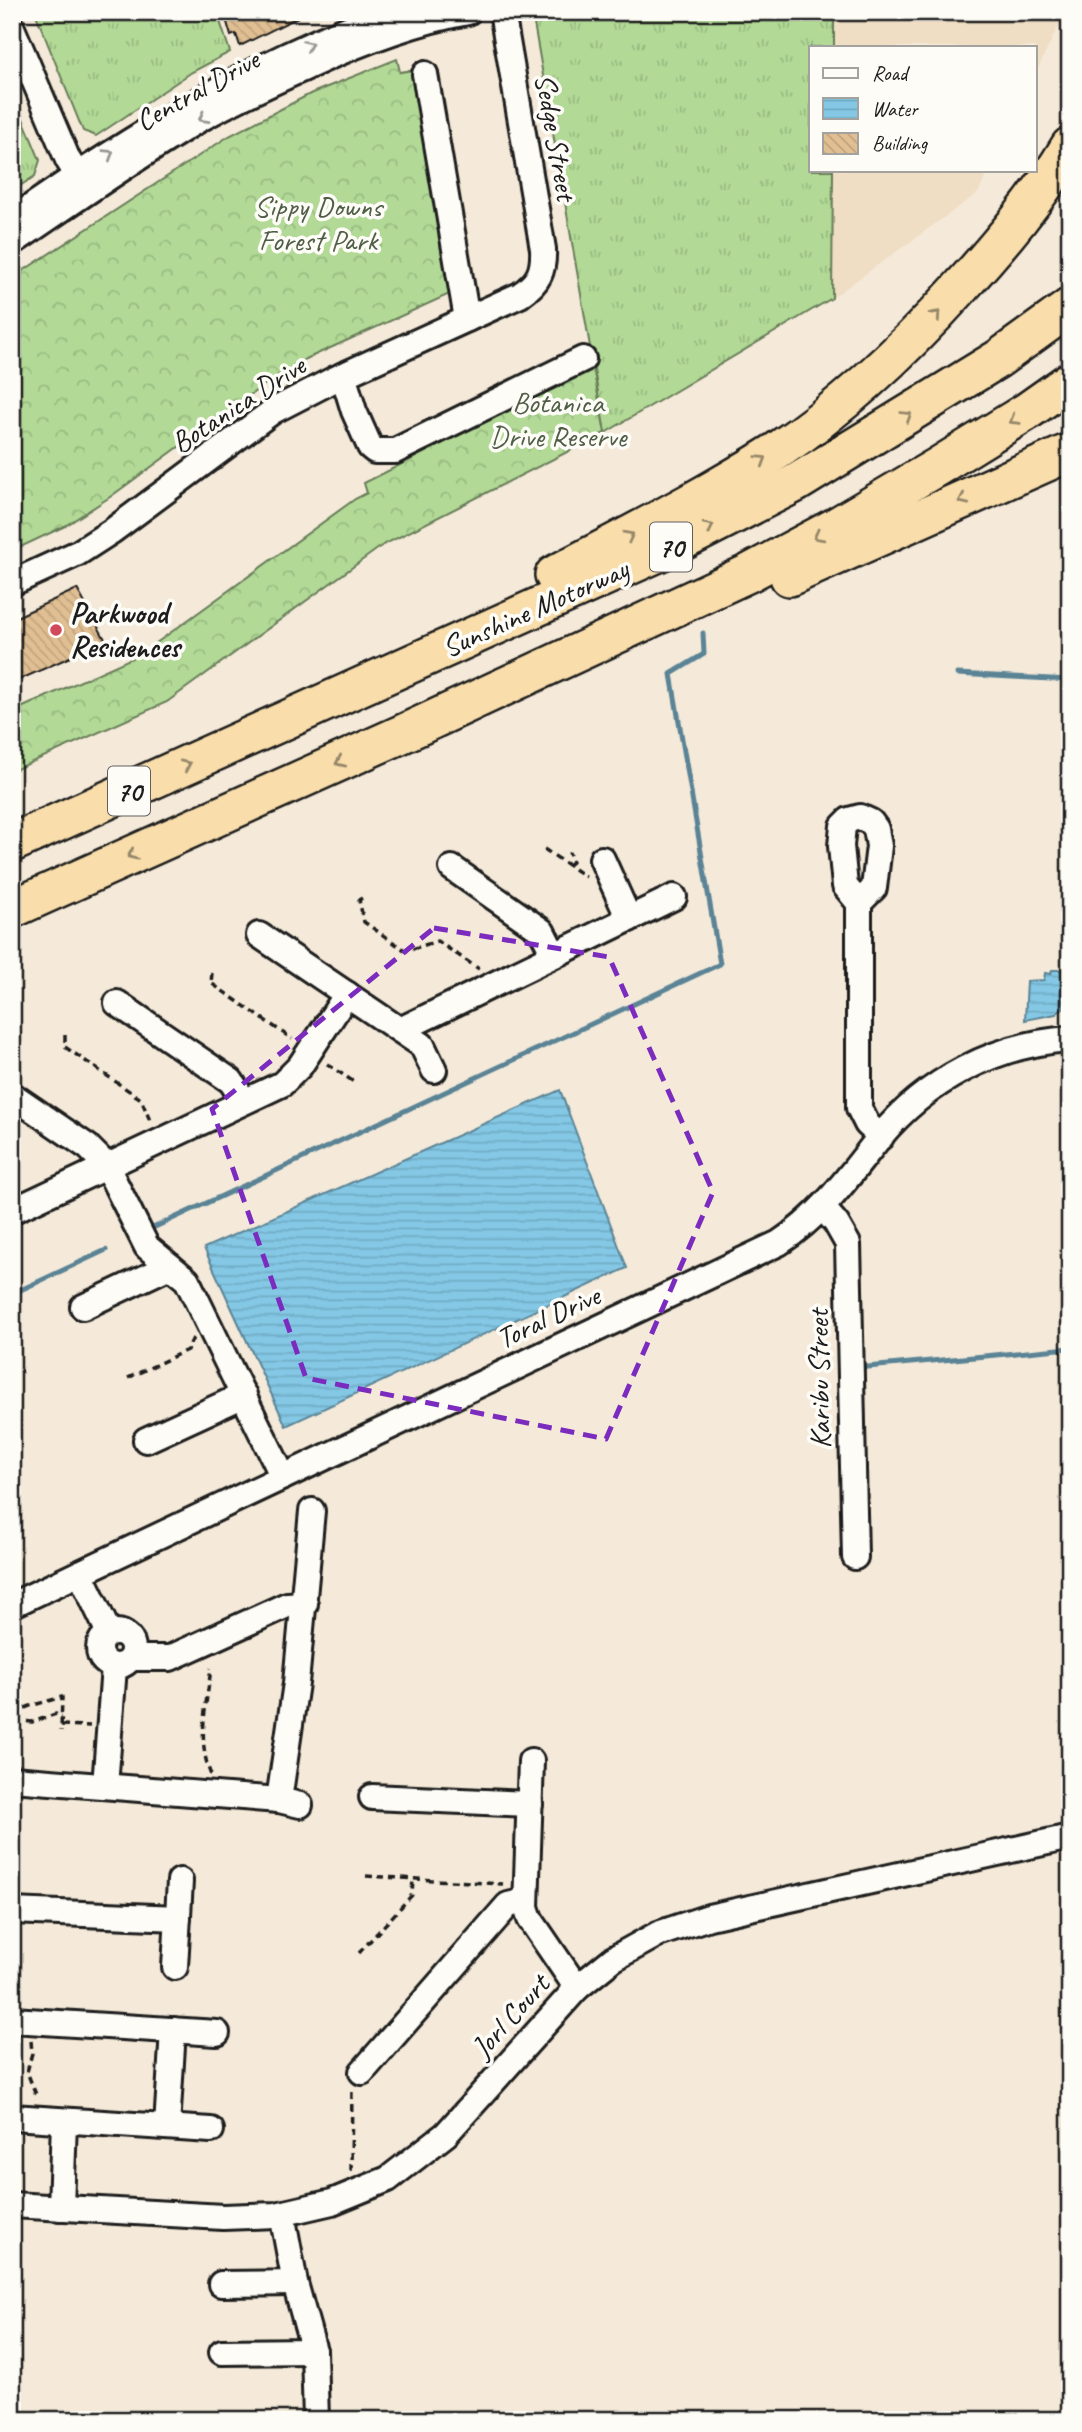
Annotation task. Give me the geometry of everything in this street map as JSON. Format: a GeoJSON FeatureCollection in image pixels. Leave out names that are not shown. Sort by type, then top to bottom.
{"type":"FeatureCollection","features":[{"type":"Feature","properties":{"kind":"highway"},"geometry":{"type":"LineString","coordinates":[[246,738],[674,512],[779,449],[876,374],[919,334],[1030,207],[1070,146]]}},
{"type":"Feature","properties":{"kind":"highway","name":"Sunshine Motorway"},"geometry":{"type":"LineString","coordinates":[[12,843],[671,547],[796,482],[998,359],[1070,307]]}},
{"type":"Feature","properties":{"kind":"highway","name":"Sunshine Motorway"},"geometry":{"type":"LineString","coordinates":[[12,909],[402,734],[749,573],[835,527],[937,467],[1026,412],[1070,381]]}},
{"type":"Feature","properties":{"kind":"highway"},"geometry":{"type":"LineString","coordinates":[[402,734],[708,613],[1070,452]]}},
{"type":"Feature","properties":{"kind":"street","name":"Central Drive"},"geometry":{"type":"LineString","coordinates":[[12,243],[82,183],[199,98],[335,32],[391,12]]}},
{"type":"Feature","properties":{"kind":"street","name":"Central Drive"},"geometry":{"type":"LineString","coordinates":[[12,220],[264,86],[407,27],[468,12]]}},
{"type":"Feature","properties":{"kind":"street","name":"Sedge Street"},"geometry":{"type":"LineString","coordinates":[[502,12],[543,248],[542,272]]}},
{"type":"Feature","properties":{"kind":"street"},"geometry":{"type":"LineString","coordinates":[[12,28],[82,183]]}},
{"type":"Feature","properties":{"kind":"street"},"geometry":{"type":"LineString","coordinates":[[425,74],[467,319]]}},
{"type":"Feature","properties":{"kind":"street","name":"Botanica Drive"},"geometry":{"type":"LineString","coordinates":[[12,583],[78,553],[112,531],[273,411],[343,375],[520,295],[531,287],[542,272]]}},
{"type":"Feature","properties":{"kind":"street"},"geometry":{"type":"LineString","coordinates":[[343,375],[354,411],[370,447],[385,452],[395,451],[583,359]]}},
{"type":"Feature","properties":{"kind":"street"},"geometry":{"type":"LineString","coordinates":[[452,868],[541,930],[554,955]]}},
{"type":"Feature","properties":{"kind":"street"},"geometry":{"type":"LineString","coordinates":[[594,868],[629,919]]}},
{"type":"Feature","properties":{"kind":"street"},"geometry":{"type":"LineString","coordinates":[[400,1030],[674,897]]}},
{"type":"Feature","properties":{"kind":"street"},"geometry":{"type":"LineString","coordinates":[[859,903],[859,1108],[867,1124],[881,1137]]}},
{"type":"Feature","properties":{"kind":"street"},"geometry":{"type":"LineString","coordinates":[[259,935],[422,1045],[434,1070]]}},
{"type":"Feature","properties":{"kind":"street"},"geometry":{"type":"LineString","coordinates":[[12,1211],[291,1077],[347,994]]}},
{"type":"Feature","properties":{"kind":"street"},"geometry":{"type":"LineString","coordinates":[[117,1003],[231,1081],[244,1101]]}},
{"type":"Feature","properties":{"kind":"street","name":"Toral Drive"},"geometry":{"type":"LineString","coordinates":[[12,1605],[779,1243],[800,1229],[823,1208],[881,1137],[930,1090],[979,1061],[1031,1044],[1070,1039]]}},
{"type":"Feature","properties":{"kind":"street"},"geometry":{"type":"LineString","coordinates":[[12,1095],[88,1147],[106,1166],[147,1247],[187,1280],[283,1477]]}},
{"type":"Feature","properties":{"kind":"street","name":"Karibu Street"},"geometry":{"type":"LineString","coordinates":[[823,1208],[836,1223],[848,1244],[855,1557]]}},
{"type":"Feature","properties":{"kind":"street"},"geometry":{"type":"LineString","coordinates":[[83,1307],[170,1266]]}},
{"type":"Feature","properties":{"kind":"street"},"geometry":{"type":"LineString","coordinates":[[146,1440],[244,1395]]}},
{"type":"Feature","properties":{"kind":"street"},"geometry":{"type":"LineString","coordinates":[[12,1779],[289,1802],[296,1683],[312,1511]]}},
{"type":"Feature","properties":{"kind":"street"},"geometry":{"type":"LineString","coordinates":[[80,1573],[109,1633],[100,1640],[98,1652],[104,1662],[170,1658],[287,1605],[305,1604]]}},
{"type":"Feature","properties":{"kind":"street"},"geometry":{"type":"LineString","coordinates":[[105,1787],[109,1727],[123,1662]]}},
{"type":"Feature","properties":{"kind":"street"},"geometry":{"type":"LineString","coordinates":[[531,1761],[525,1893],[530,1919],[577,1988]]}},
{"type":"Feature","properties":{"kind":"street"},"geometry":{"type":"LineString","coordinates":[[372,1797],[530,1804]]}},
{"type":"Feature","properties":{"kind":"street","name":"Jorl Court"},"geometry":{"type":"LineString","coordinates":[[12,2205],[223,2217],[282,2214],[332,2202],[388,2179],[446,2134],[577,1988],[613,1958],[658,1934],[709,1917],[1070,1837]]}},
{"type":"Feature","properties":{"kind":"street"},"geometry":{"type":"LineString","coordinates":[[175,1967],[180,1881]]}},
{"type":"Feature","properties":{"kind":"street"},"geometry":{"type":"LineString","coordinates":[[362,2072],[508,1905],[525,1893]]}},
{"type":"Feature","properties":{"kind":"street"},"geometry":{"type":"LineString","coordinates":[[12,1911],[178,1918]]}},
{"type":"Feature","properties":{"kind":"street"},"geometry":{"type":"LineString","coordinates":[[12,2020],[217,2033]]}},
{"type":"Feature","properties":{"kind":"street"},"geometry":{"type":"LineString","coordinates":[[167,2127],[173,2030]]}},
{"type":"Feature","properties":{"kind":"street"},"geometry":{"type":"LineString","coordinates":[[12,2117],[211,2130]]}},
{"type":"Feature","properties":{"kind":"street"},"geometry":{"type":"LineString","coordinates":[[61,2208],[64,2121]]}},
{"type":"Feature","properties":{"kind":"street"},"geometry":{"type":"LineString","coordinates":[[282,2214],[295,2283],[314,2351],[316,2420]]}},
{"type":"Feature","properties":{"kind":"street"},"geometry":{"type":"LineString","coordinates":[[221,2284],[295,2283]]}},
{"type":"Feature","properties":{"kind":"street"},"geometry":{"type":"LineString","coordinates":[[222,2352],[314,2351]]}},
{"type":"Feature","properties":{"kind":"path"},"geometry":{"type":"LineString","coordinates":[[544,849],[568,865],[594,868]]}},
{"type":"Feature","properties":{"kind":"path"},"geometry":{"type":"LineString","coordinates":[[568,865],[572,862],[569,852]]}},
{"type":"Feature","properties":{"kind":"path"},"geometry":{"type":"LineString","coordinates":[[362,898],[359,900],[364,922],[406,951],[437,941],[498,982]]}},
{"type":"Feature","properties":{"kind":"path"},"geometry":{"type":"LineString","coordinates":[[212,973],[211,983],[354,1082]]}},
{"type":"Feature","properties":{"kind":"path"},"geometry":{"type":"LineString","coordinates":[[65,1035],[65,1047],[141,1099],[159,1141]]}},
{"type":"Feature","properties":{"kind":"path"},"geometry":{"type":"LineString","coordinates":[[128,1378],[187,1350],[191,1339],[195,1337]]}},
{"type":"Feature","properties":{"kind":"path"},"geometry":{"type":"LineString","coordinates":[[210,1794],[212,1778],[201,1732],[211,1668]]}},
{"type":"Feature","properties":{"kind":"path"},"geometry":{"type":"LineString","coordinates":[[14,1713],[62,1696],[61,1731]]}},
{"type":"Feature","properties":{"kind":"path"},"geometry":{"type":"LineString","coordinates":[[15,1720],[32,1722],[55,1714],[61,1718]]}},
{"type":"Feature","properties":{"kind":"path"},"geometry":{"type":"LineString","coordinates":[[61,1724],[109,1727]]}},
{"type":"Feature","properties":{"kind":"path"},"geometry":{"type":"LineString","coordinates":[[366,1877],[413,1879],[525,1893]]}},
{"type":"Feature","properties":{"kind":"path"},"geometry":{"type":"LineString","coordinates":[[359,1953],[412,1895],[413,1879]]}},
{"type":"Feature","properties":{"kind":"path"},"geometry":{"type":"LineString","coordinates":[[350,2179],[353,2080],[362,2072]]}},
{"type":"Feature","properties":{"kind":"highlighted area"},"geometry":{"type":"Polygon","coordinates":[[[434,928],[609,957],[713,1192],[606,1439],[306,1378],[212,1109],[434,928]]]}},
{"type":"Feature","properties":{"kind":"shaded area"},"geometry":{"type":"Polygon","coordinates":[[[834,12],[1065,12],[1036,73],[1036,46],[834,46],[834,12]]]}},
{"type":"Feature","properties":{"kind":"shaded area"},"geometry":{"type":"Polygon","coordinates":[[[833,172],[988,172],[978,193],[832,298],[833,172]]]}},
{"type":"Feature","properties":{"kind":"green space"},"geometry":{"type":"Polygon","coordinates":[[[35,12],[217,12],[230,52],[192,72],[96,136],[83,131],[35,12]]]}},
{"type":"Feature","properties":{"kind":"green space"},"geometry":{"type":"Polygon","coordinates":[[[532,12],[834,12],[834,46],[809,46],[809,172],[833,172],[832,298],[605,433],[532,12]]]}},
{"type":"Feature","properties":{"kind":"green space","name":"Sippy Downs Forest Park"},"geometry":{"type":"Polygon","coordinates":[[[397,59],[400,72],[413,70],[452,293],[306,359],[275,377],[110,497],[65,526],[12,551],[12,278],[229,136],[312,93],[397,59]]]}},
{"type":"Feature","properties":{"kind":"green space"},"geometry":{"type":"Polygon","coordinates":[[[12,92],[40,160],[35,176],[12,191],[12,92]]]}},
{"type":"Feature","properties":{"kind":"green space","name":"Botanica Drive Reserve"},"geometry":{"type":"Polygon","coordinates":[[[592,362],[605,433],[383,545],[167,702],[12,771],[12,712],[141,654],[367,493],[364,483],[483,423],[592,362]]]}},
{"type":"Feature","properties":{"kind":"water"},"geometry":{"type":"Polygon","coordinates":[[[1052,970],[1065,970],[1063,1008],[1056,1014],[1025,1020],[1027,981],[1044,980],[1045,973],[1051,974],[1052,970]]]}},
{"type":"Feature","properties":{"kind":"water"},"geometry":{"type":"Polygon","coordinates":[[[560,1090],[627,1268],[286,1426],[204,1248],[560,1090]]]}},
{"type":"Feature","properties":{"kind":"building"},"geometry":{"type":"Polygon","coordinates":[[[224,12],[308,12],[240,46],[236,34],[231,36],[224,12]]]}},
{"type":"Feature","properties":{"kind":"building","name":"Parkwood Residences"},"geometry":{"type":"Polygon","coordinates":[[[77,589],[106,641],[12,683],[12,619],[77,589]]]}},
{"type":"Feature","properties":{"kind":"waterway"},"geometry":{"type":"LineString","coordinates":[[155,1227],[720,964],[671,674],[704,654],[703,633]]}},
{"type":"Feature","properties":{"kind":"waterway"},"geometry":{"type":"LineString","coordinates":[[957,674],[1070,680]]}},
{"type":"Feature","properties":{"kind":"waterway"},"geometry":{"type":"LineString","coordinates":[[12,1294],[106,1250]]}},
{"type":"Feature","properties":{"kind":"waterway"},"geometry":{"type":"LineString","coordinates":[[857,1368],[1070,1348]]}},
{"type":"Feature","properties":{"kind":"place","name":"Parkwood Residences"},"geometry":{"type":"Point","coordinates":[56,630]}}]}
